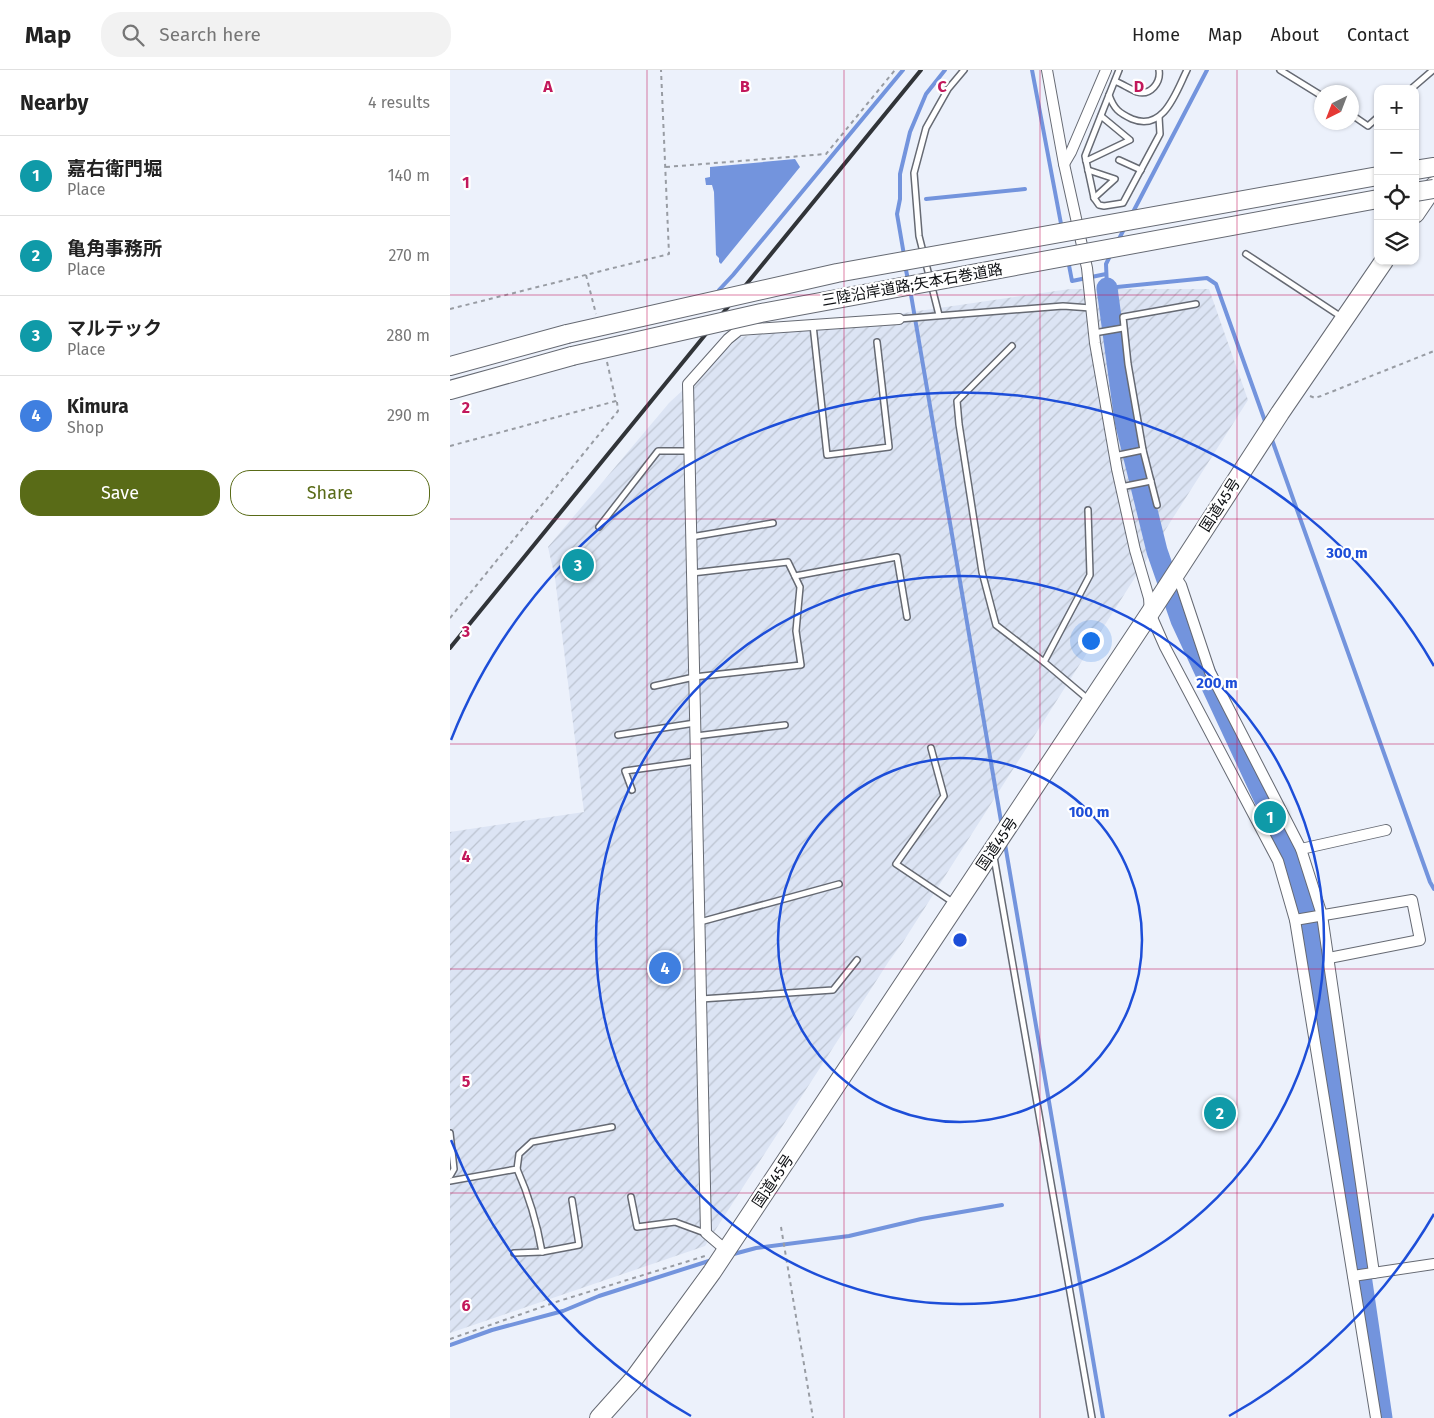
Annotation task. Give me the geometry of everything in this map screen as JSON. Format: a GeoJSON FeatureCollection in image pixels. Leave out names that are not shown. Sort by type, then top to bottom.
{"type":"FeatureCollection","features":[{"type":"Feature","properties":{"kind":"highway"},"geometry":{"type":"LineString","coordinates":[[1419,169],[1434,167]]}},
{"type":"Feature","properties":{"kind":"highway","name":"三陸沿岸道路;矢本石巻道路"},"geometry":{"type":"LineString","coordinates":[[450,366],[567,334],[837,274],[1374,177]]}},
{"type":"Feature","properties":{"kind":"highway"},"geometry":{"type":"LineString","coordinates":[[1419,207],[1429,191]]}},
{"type":"Feature","properties":{"kind":"highway","name":"三陸沿岸道路;矢本石巻道路"},"geometry":{"type":"LineString","coordinates":[[450,390],[572,356],[762,313],[1374,200]]}},
{"type":"Feature","properties":{"kind":"highway","name":"国道45号"},"geometry":{"type":"LineString","coordinates":[[599,1418],[633,1380],[668,1335],[723,1256],[1151,613],[1280,413],[1381,265]]}},
{"type":"Feature","properties":{"kind":"street"},"geometry":{"type":"LineString","coordinates":[[1047,70],[1064,164],[1087,270],[1091,308],[1115,456],[1135,550],[1149,598],[1151,613],[1165,647],[1278,861],[1295,920],[1376,1418]]}},
{"type":"Feature","properties":{"kind":"street"},"geometry":{"type":"LineString","coordinates":[[1064,164],[1106,70]]}},
{"type":"Feature","properties":{"kind":"street"},"geometry":{"type":"LineString","coordinates":[[723,1256],[706,1233],[688,384],[728,339],[740,330],[899,319]]}},
{"type":"Feature","properties":{"kind":"street"},"geometry":{"type":"LineString","coordinates":[[1175,576],[1181,585],[1210,672],[1301,849],[1322,915],[1372,1273]]}},
{"type":"Feature","properties":{"kind":"street"},"geometry":{"type":"LineString","coordinates":[[1301,849],[1386,830]]}},
{"type":"Feature","properties":{"kind":"street"},"geometry":{"type":"LineString","coordinates":[[1295,920],[1412,900],[1420,940],[1329,958]]}},
{"type":"Feature","properties":{"kind":"street"},"geometry":{"type":"LineString","coordinates":[[1353,1276],[1434,1264]]}},
{"type":"Feature","properties":{"kind":"lane"},"geometry":{"type":"LineString","coordinates":[[938,315],[919,236],[914,173],[926,128],[948,89],[964,70]]}},
{"type":"Feature","properties":{"kind":"lane"},"geometry":{"type":"LineString","coordinates":[[1119,70],[1085,156],[1094,198],[1099,205],[1124,203],[1160,134],[1160,117]]}},
{"type":"Feature","properties":{"kind":"lane"},"geometry":{"type":"LineString","coordinates":[[1115,81],[1138,92],[1145,92],[1156,86],[1159,80],[1159,70]]}},
{"type":"Feature","properties":{"kind":"lane"},"geometry":{"type":"LineString","coordinates":[[1109,94],[1116,111],[1140,122],[1149,121],[1160,117],[1166,111],[1187,70]]}},
{"type":"Feature","properties":{"kind":"lane"},"geometry":{"type":"LineString","coordinates":[[1280,70],[1314,91]]}},
{"type":"Feature","properties":{"kind":"lane"},"geometry":{"type":"LineString","coordinates":[[1416,85],[1433,70]]}},
{"type":"Feature","properties":{"kind":"lane"},"geometry":{"type":"LineString","coordinates":[[1086,161],[1130,140],[1101,116]]}},
{"type":"Feature","properties":{"kind":"lane"},"geometry":{"type":"LineString","coordinates":[[1359,120],[1368,126],[1374,121]]}},
{"type":"Feature","properties":{"kind":"lane"},"geometry":{"type":"LineString","coordinates":[[1119,160],[1141,170]]}},
{"type":"Feature","properties":{"kind":"lane"},"geometry":{"type":"LineString","coordinates":[[1088,170],[1115,178],[1094,198]]}},
{"type":"Feature","properties":{"kind":"lane"},"geometry":{"type":"LineString","coordinates":[[1246,254],[1346,319]]}},
{"type":"Feature","properties":{"kind":"lane"},"geometry":{"type":"LineString","coordinates":[[1157,505],[1143,450],[1128,364],[1123,317],[1196,304]]}},
{"type":"Feature","properties":{"kind":"lane"},"geometry":{"type":"LineString","coordinates":[[899,319],[1063,306],[1091,308]]}},
{"type":"Feature","properties":{"kind":"lane"},"geometry":{"type":"LineString","coordinates":[[813,324],[826,455],[889,447],[877,342]]}},
{"type":"Feature","properties":{"kind":"lane"},"geometry":{"type":"LineString","coordinates":[[1095,333],[1123,328]]}},
{"type":"Feature","properties":{"kind":"lane"},"geometry":{"type":"LineString","coordinates":[[1012,346],[958,401],[959,424],[982,572],[996,625],[1092,701]]}},
{"type":"Feature","properties":{"kind":"lane"},"geometry":{"type":"LineString","coordinates":[[1115,456],[1143,450]]}},
{"type":"Feature","properties":{"kind":"lane"},"geometry":{"type":"LineString","coordinates":[[599,527],[658,451],[690,451]]}},
{"type":"Feature","properties":{"kind":"lane"},"geometry":{"type":"LineString","coordinates":[[1121,487],[1151,481]]}},
{"type":"Feature","properties":{"kind":"lane"},"geometry":{"type":"LineString","coordinates":[[1044,662],[1090,575],[1088,510]]}},
{"type":"Feature","properties":{"kind":"lane"},"geometry":{"type":"LineString","coordinates":[[692,537],[773,524]]}},
{"type":"Feature","properties":{"kind":"lane"},"geometry":{"type":"LineString","coordinates":[[795,576],[897,557],[907,617]]}},
{"type":"Feature","properties":{"kind":"lane"},"geometry":{"type":"LineString","coordinates":[[654,686],[694,677],[801,664],[796,631],[800,588],[788,562],[692,573]]}},
{"type":"Feature","properties":{"kind":"lane"},"geometry":{"type":"LineString","coordinates":[[618,735],[695,723]]}},
{"type":"Feature","properties":{"kind":"lane"},"geometry":{"type":"LineString","coordinates":[[696,736],[785,725]]}},
{"type":"Feature","properties":{"kind":"lane"},"geometry":{"type":"LineString","coordinates":[[931,748],[944,796],[896,864],[957,904]]}},
{"type":"Feature","properties":{"kind":"lane"},"geometry":{"type":"LineString","coordinates":[[632,790],[625,771],[696,761]]}},
{"type":"Feature","properties":{"kind":"lane"},"geometry":{"type":"LineString","coordinates":[[995,847],[1092,1418]]}},
{"type":"Feature","properties":{"kind":"lane"},"geometry":{"type":"LineString","coordinates":[[700,922],[839,884]]}},
{"type":"Feature","properties":{"kind":"lane"},"geometry":{"type":"LineString","coordinates":[[701,999],[833,990],[857,960]]}},
{"type":"Feature","properties":{"kind":"lane"},"geometry":{"type":"LineString","coordinates":[[542,1252],[537,1224],[517,1169],[519,1154],[532,1142],[612,1127]]}},
{"type":"Feature","properties":{"kind":"lane"},"geometry":{"type":"LineString","coordinates":[[450,1133],[454,1169],[450,1176]]}},
{"type":"Feature","properties":{"kind":"lane"},"geometry":{"type":"LineString","coordinates":[[450,1181],[517,1169]]}},
{"type":"Feature","properties":{"kind":"lane"},"geometry":{"type":"LineString","coordinates":[[631,1197],[637,1227],[675,1222],[706,1233]]}},
{"type":"Feature","properties":{"kind":"lane"},"geometry":{"type":"LineString","coordinates":[[514,1253],[542,1252],[579,1245],[572,1200]]}},
{"type":"Feature","properties":{"kind":"path"},"geometry":{"type":"LineString","coordinates":[[450,310],[669,254],[661,70]]}},
{"type":"Feature","properties":{"kind":"path"},"geometry":{"type":"LineString","coordinates":[[666,167],[826,154],[894,70]]}},
{"type":"Feature","properties":{"kind":"path"},"geometry":{"type":"LineString","coordinates":[[586,275],[598,320]]}},
{"type":"Feature","properties":{"kind":"path"},"geometry":{"type":"LineString","coordinates":[[1308,396],[1315,398],[1321,396],[1434,351]]}},
{"type":"Feature","properties":{"kind":"path"},"geometry":{"type":"LineString","coordinates":[[450,618],[618,411],[606,361]]}},
{"type":"Feature","properties":{"kind":"path"},"geometry":{"type":"LineString","coordinates":[[450,446],[616,401]]}},
{"type":"Feature","properties":{"kind":"path"},"geometry":{"type":"LineString","coordinates":[[781,1227],[813,1418]]}},
{"type":"Feature","properties":{"kind":"path"},"geometry":{"type":"LineString","coordinates":[[450,1339],[559,1301],[705,1256],[723,1256]]}},
{"type":"Feature","properties":{"kind":"shaded area"},"geometry":{"type":"Polygon","coordinates":[[[1070,289],[1209,289],[1248,400],[903,942],[705,1246],[450,1333],[450,832],[584,812],[555,578],[548,547],[669,403],[740,337],[1070,289]]]}},
{"type":"Feature","properties":{"kind":"water"},"geometry":{"type":"Polygon","coordinates":[[[795,159],[800,167],[721,264],[716,255],[714,192],[712,185],[706,185],[705,178],[710,177],[710,167],[795,159]]]}},
{"type":"Feature","properties":{"kind":"waterway"},"geometry":{"type":"LineString","coordinates":[[719,290],[903,70]]}},
{"type":"Feature","properties":{"kind":"waterway"},"geometry":{"type":"LineString","coordinates":[[904,255],[897,214],[900,199],[900,174],[910,132],[926,94],[945,70]]}},
{"type":"Feature","properties":{"kind":"waterway"},"geometry":{"type":"LineString","coordinates":[[1032,70],[1062,229]]}},
{"type":"Feature","properties":{"kind":"waterway"},"geometry":{"type":"LineString","coordinates":[[1132,214],[1207,70]]}},
{"type":"Feature","properties":{"kind":"waterway"},"geometry":{"type":"LineString","coordinates":[[926,199],[1025,189]]}},
{"type":"Feature","properties":{"kind":"waterway"},"geometry":{"type":"LineString","coordinates":[[1118,241],[1125,227]]}},
{"type":"Feature","properties":{"kind":"waterway"},"geometry":{"type":"LineString","coordinates":[[1111,254],[1106,264],[1107,288],[1207,278],[1216,284],[1266,424]]}},
{"type":"Feature","properties":{"kind":"waterway"},"geometry":{"type":"LineString","coordinates":[[1068,260],[1072,281],[1106,274]]}},
{"type":"Feature","properties":{"kind":"waterway"},"geometry":{"type":"LineString","coordinates":[[905,265],[908,280]]}},
{"type":"Feature","properties":{"kind":"waterway"},"geometry":{"type":"LineString","coordinates":[[1107,288],[1125,421],[1157,551],[1181,620],[1290,854],[1308,915],[1382,1418]]}},
{"type":"Feature","properties":{"kind":"waterway"},"geometry":{"type":"LineString","coordinates":[[910,289],[1002,827]]}},
{"type":"Feature","properties":{"kind":"waterway"},"geometry":{"type":"LineString","coordinates":[[1271,437],[1434,889]]}},
{"type":"Feature","properties":{"kind":"waterway"},"geometry":{"type":"LineString","coordinates":[[1005,844],[1103,1418]]}},
{"type":"Feature","properties":{"kind":"waterway"},"geometry":{"type":"LineString","coordinates":[[730,1255],[756,1248],[849,1236],[921,1219],[1002,1205]]}},
{"type":"Feature","properties":{"kind":"waterway"},"geometry":{"type":"LineString","coordinates":[[450,1345],[492,1330],[563,1311],[599,1296],[712,1260]]}},
{"type":"Feature","properties":{"kind":"railway"},"geometry":{"type":"LineString","coordinates":[[450,648],[921,70]]}},
{"type":"Feature","properties":{"kind":"place","name":"マルテック"},"geometry":{"type":"Point","coordinates":[578,565]}},
{"type":"Feature","properties":{"kind":"place","name":"嘉右衛門堀"},"geometry":{"type":"Point","coordinates":[1270,817]}},
{"type":"Feature","properties":{"kind":"place","name":"Kimura"},"geometry":{"type":"Point","coordinates":[665,968]}},
{"type":"Feature","properties":{"kind":"place","name":"亀角事務所"},"geometry":{"type":"Point","coordinates":[1220,1113]}}]}
